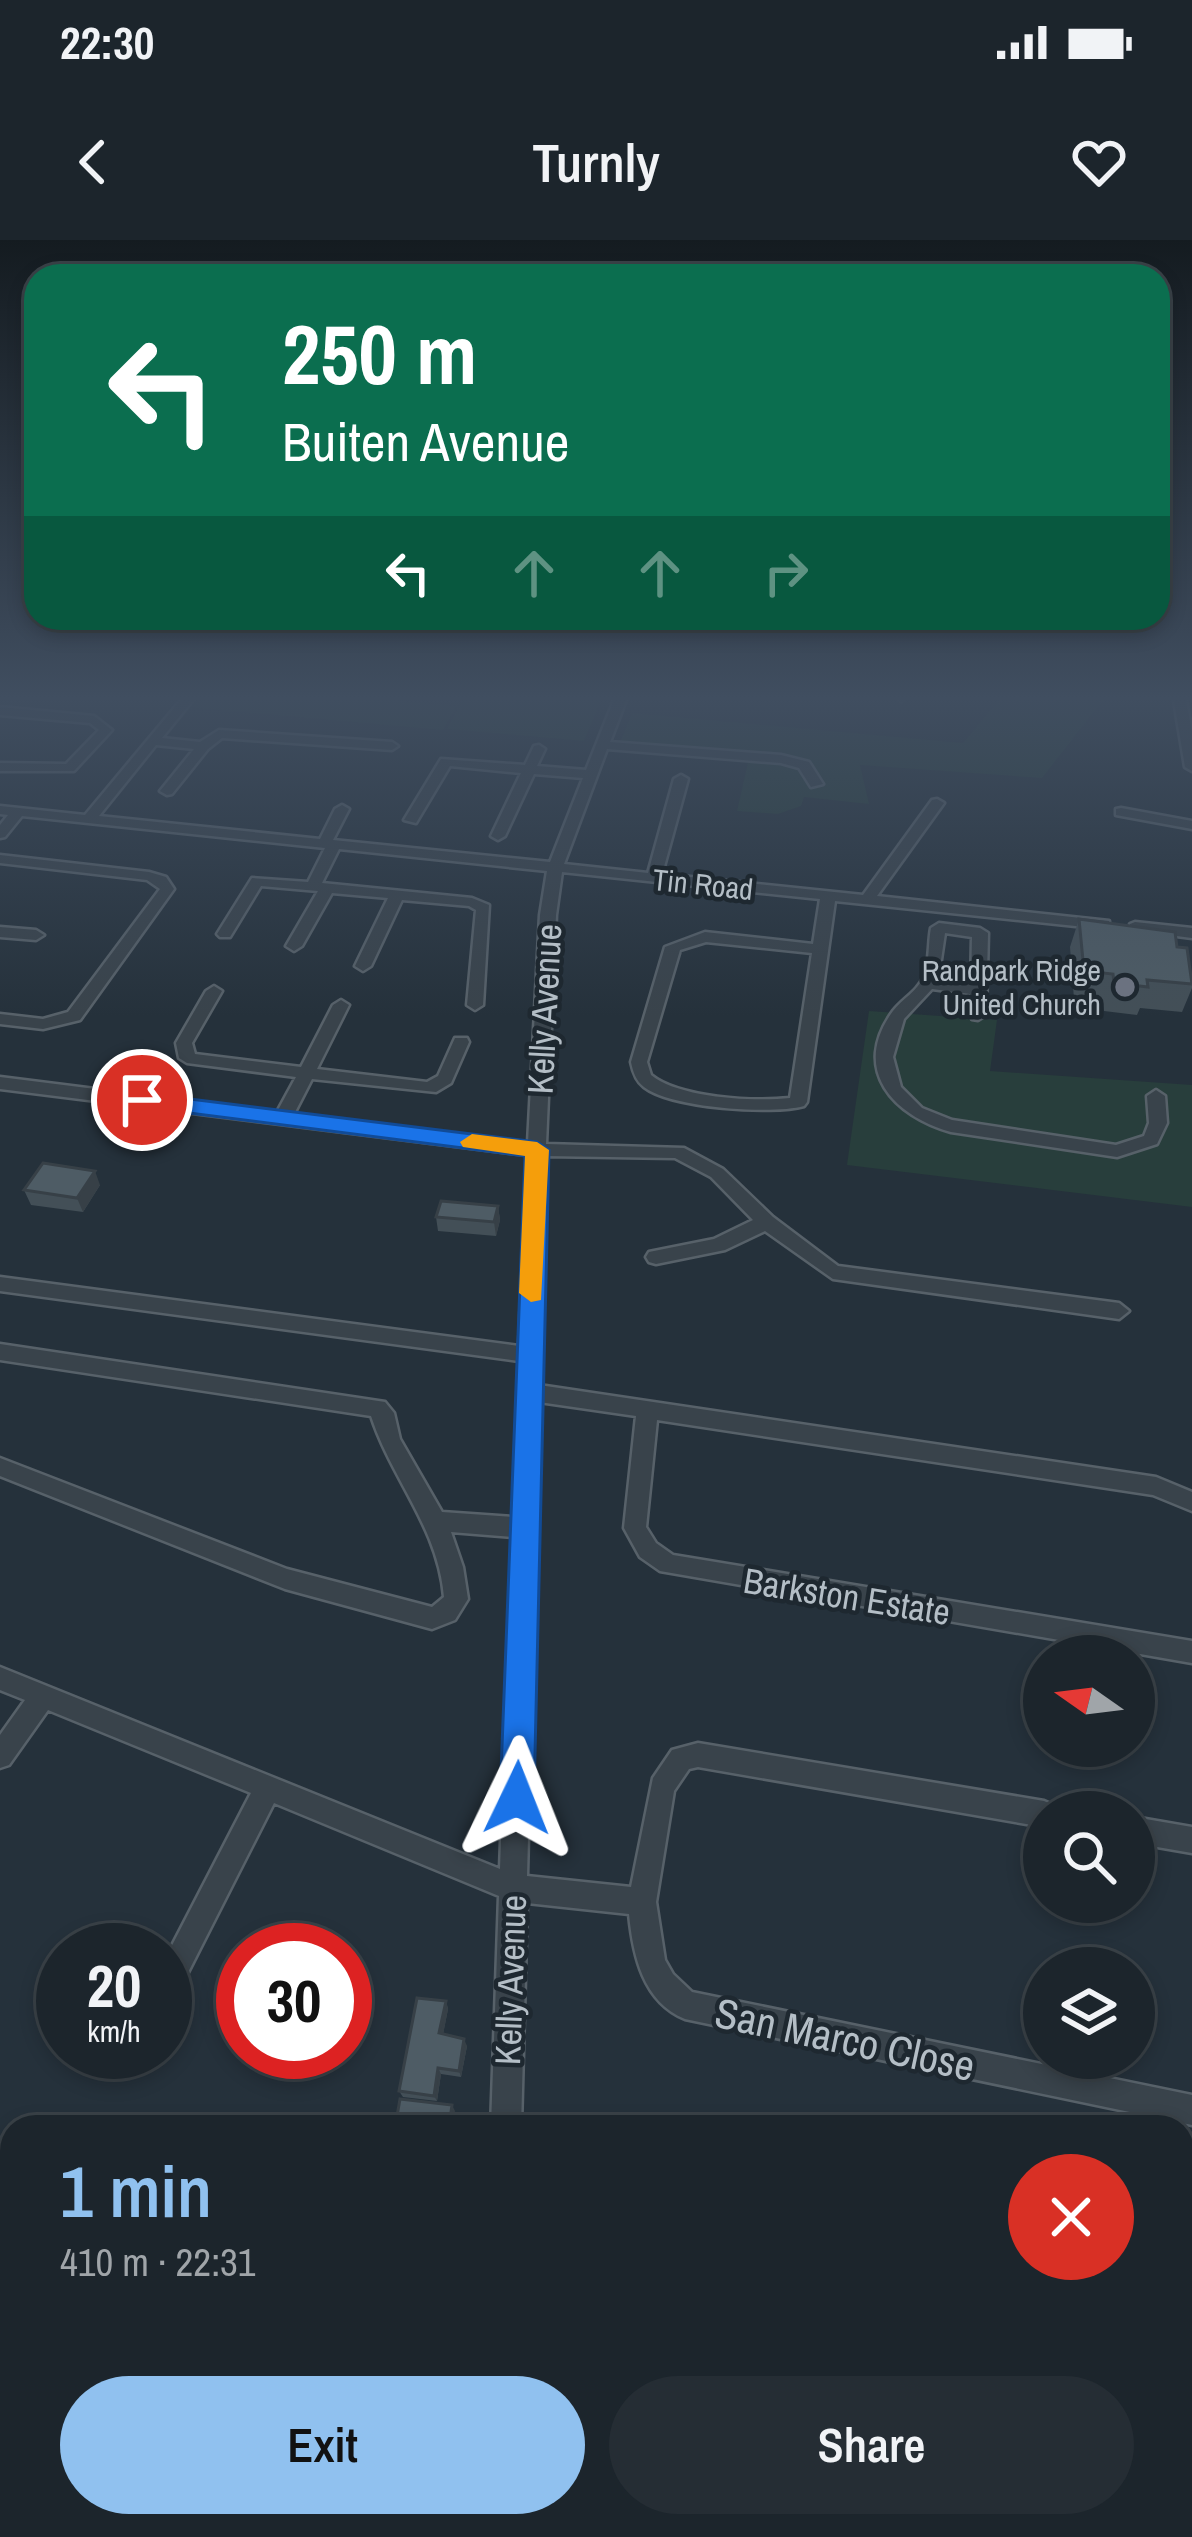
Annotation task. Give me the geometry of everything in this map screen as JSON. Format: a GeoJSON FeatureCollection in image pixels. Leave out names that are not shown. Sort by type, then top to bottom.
{"type":"FeatureCollection","features":[{"type":"Feature","properties":{"kind":"street"},"geometry":{"type":"LineString","coordinates":[[88,819],[102,802]]}},
{"type":"Feature","properties":{"kind":"street"},"geometry":{"type":"LineString","coordinates":[[411,820],[422,802]]}},
{"type":"Feature","properties":{"kind":"street"},"geometry":{"type":"LineString","coordinates":[[499,836],[515,802]]}},
{"type":"Feature","properties":{"kind":"street","name":"Kelly Avenue"},"geometry":{"type":"LineString","coordinates":[[506,2115],[544,973],[555,868],[581,802]]}},
{"type":"Feature","properties":{"kind":"street"},"geometry":{"type":"LineString","coordinates":[[654,878],[675,802]]}},
{"type":"Feature","properties":{"kind":"street"},"geometry":{"type":"LineString","coordinates":[[867,900],[937,803]]}},
{"type":"Feature","properties":{"kind":"street"},"geometry":{"type":"LineString","coordinates":[[295,946],[320,887],[342,809]]}},
{"type":"Feature","properties":{"kind":"street","name":"Tin Road"},"geometry":{"type":"LineString","coordinates":[[0,810],[1079,922],[1090,936],[1136,941],[1154,940],[1162,930],[1192,933]]}},
{"type":"Feature","properties":{"kind":"street"},"geometry":{"type":"LineString","coordinates":[[0,834],[18,812]]}},
{"type":"Feature","properties":{"kind":"street"},"geometry":{"type":"LineString","coordinates":[[1121,812],[1192,826]]}},
{"type":"Feature","properties":{"kind":"street"},"geometry":{"type":"LineString","coordinates":[[0,859],[149,876],[161,880],[167,889],[74,1016],[43,1024],[0,1019]]}},
{"type":"Feature","properties":{"kind":"street"},"geometry":{"type":"LineString","coordinates":[[225,934],[257,881],[472,902],[484,908],[475,1005]]}},
{"type":"Feature","properties":{"kind":"street"},"geometry":{"type":"LineString","coordinates":[[363,966],[397,895]]}},
{"type":"Feature","properties":{"kind":"street"},"geometry":{"type":"LineString","coordinates":[[819,949],[704,937],[673,946],[639,1063],[644,1077],[656,1087],[683,1093],[777,1106],[798,1102],[828,897]]}},
{"type":"Feature","properties":{"kind":"street"},"geometry":{"type":"LineString","coordinates":[[958,929],[959,909]]}},
{"type":"Feature","properties":{"kind":"street"},"geometry":{"type":"LineString","coordinates":[[978,1015],[981,935],[936,930],[928,984],[893,1024],[888,1059],[892,1091],[904,1107],[925,1120],[1117,1151],[1150,1139],[1158,1123],[1156,1096]]}},
{"type":"Feature","properties":{"kind":"street"},"geometry":{"type":"LineString","coordinates":[[0,932],[36,935]]}},
{"type":"Feature","properties":{"kind":"street"},"geometry":{"type":"LineString","coordinates":[[928,984],[978,991]]}},
{"type":"Feature","properties":{"kind":"street"},"geometry":{"type":"LineString","coordinates":[[214,992],[184,1043],[187,1058],[430,1088],[445,1079],[461,1042]]}},
{"type":"Feature","properties":{"kind":"street"},"geometry":{"type":"LineString","coordinates":[[284,1118],[341,1005]]}},
{"type":"Feature","properties":{"kind":"street"},"geometry":{"type":"LineString","coordinates":[[0,1083],[537,1150],[678,1152],[717,1173],[766,1222],[833,1272],[1119,1311]]}},
{"type":"Feature","properties":{"kind":"street"},"geometry":{"type":"LineString","coordinates":[[656,1257],[706,1248],[766,1222]]}},
{"type":"Feature","properties":{"kind":"street"},"geometry":{"type":"LineString","coordinates":[[0,1284],[530,1355]]}},
{"type":"Feature","properties":{"kind":"street"},"geometry":{"type":"LineString","coordinates":[[0,1352],[377,1408],[383,1413],[384,1438],[405,1462],[432,1521],[456,1594],[451,1609],[432,1618],[284,1579],[0,1467]]}},
{"type":"Feature","properties":{"kind":"street"},"geometry":{"type":"LineString","coordinates":[[530,1392],[1156,1486],[1192,1502]]}},
{"type":"Feature","properties":{"kind":"street","name":"Barkston Estate"},"geometry":{"type":"LineString","coordinates":[[647,1411],[635,1528],[648,1550],[668,1564],[1192,1652]]}},
{"type":"Feature","properties":{"kind":"street"},"geometry":{"type":"LineString","coordinates":[[432,1521],[526,1528]]}},
{"type":"Feature","properties":{"kind":"street"},"geometry":{"type":"LineString","coordinates":[[0,1678],[513,1888],[642,1902]]}},
{"type":"Feature","properties":{"kind":"street"},"geometry":{"type":"LineString","coordinates":[[0,1756],[43,1696]]}},
{"type":"Feature","properties":{"kind":"street","name":"San Marco Close"},"geometry":{"type":"LineString","coordinates":[[1023,1810],[717,1755],[681,1759],[662,1787],[642,1902],[646,1950],[654,1973],[685,2006],[1192,2110]]}},
{"type":"Feature","properties":{"kind":"street"},"geometry":{"type":"LineString","coordinates":[[192,1936],[268,1788]]}},
{"type":"Feature","properties":{"kind":"street"},"geometry":{"type":"LineString","coordinates":[[1155,1834],[1192,1840]]}},
{"type":"Feature","properties":{"kind":"green space"},"geometry":{"type":"Polygon","coordinates":[[[739,802],[802,802],[778,814],[737,811],[739,802]]]}},
{"type":"Feature","properties":{"kind":"green space"},"geometry":{"type":"Polygon","coordinates":[[[869,1011],[997,1020],[990,1071],[1192,1085],[1192,1207],[847,1165],[869,1011]]]}},
{"type":"Feature","properties":{"kind":"building"},"geometry":{"type":"Polygon","coordinates":[[[1079,919],[1175,932],[1177,947],[1187,948],[1192,984],[1114,983],[1113,974],[1084,971],[1079,919]]]}},
{"type":"Feature","properties":{"kind":"building"},"geometry":{"type":"Polygon","coordinates":[[[43,1163],[95,1171],[77,1198],[24,1190],[43,1163]]]}},
{"type":"Feature","properties":{"kind":"building"},"geometry":{"type":"Polygon","coordinates":[[[441,1201],[498,1206],[494,1222],[436,1217],[441,1201]]]}},
{"type":"Feature","properties":{"kind":"building"},"geometry":{"type":"Polygon","coordinates":[[[417,1998],[446,2001],[439,2033],[464,2039],[459,2071],[438,2068],[434,2096],[399,2091],[417,1998]]]}},
{"type":"Feature","properties":{"kind":"building"},"geometry":{"type":"Polygon","coordinates":[[[400,2099],[452,2105],[451,2115],[397,2115],[400,2099]]]}},
{"type":"Feature","properties":{"kind":"slow traffic"},"geometry":{"type":"LineString","coordinates":[[472,1142],[537,1150],[531,1293]]}},
{"type":"Feature","properties":{"kind":"place","name":"Randpark Ridge United Church"},"geometry":{"type":"Point","coordinates":[1125,987]}},
{"type":"Feature","properties":{"kind":"route"},"geometry":{"type":"LineString","coordinates":[[142,1100],[537,1150],[517,1798]]}}]}
